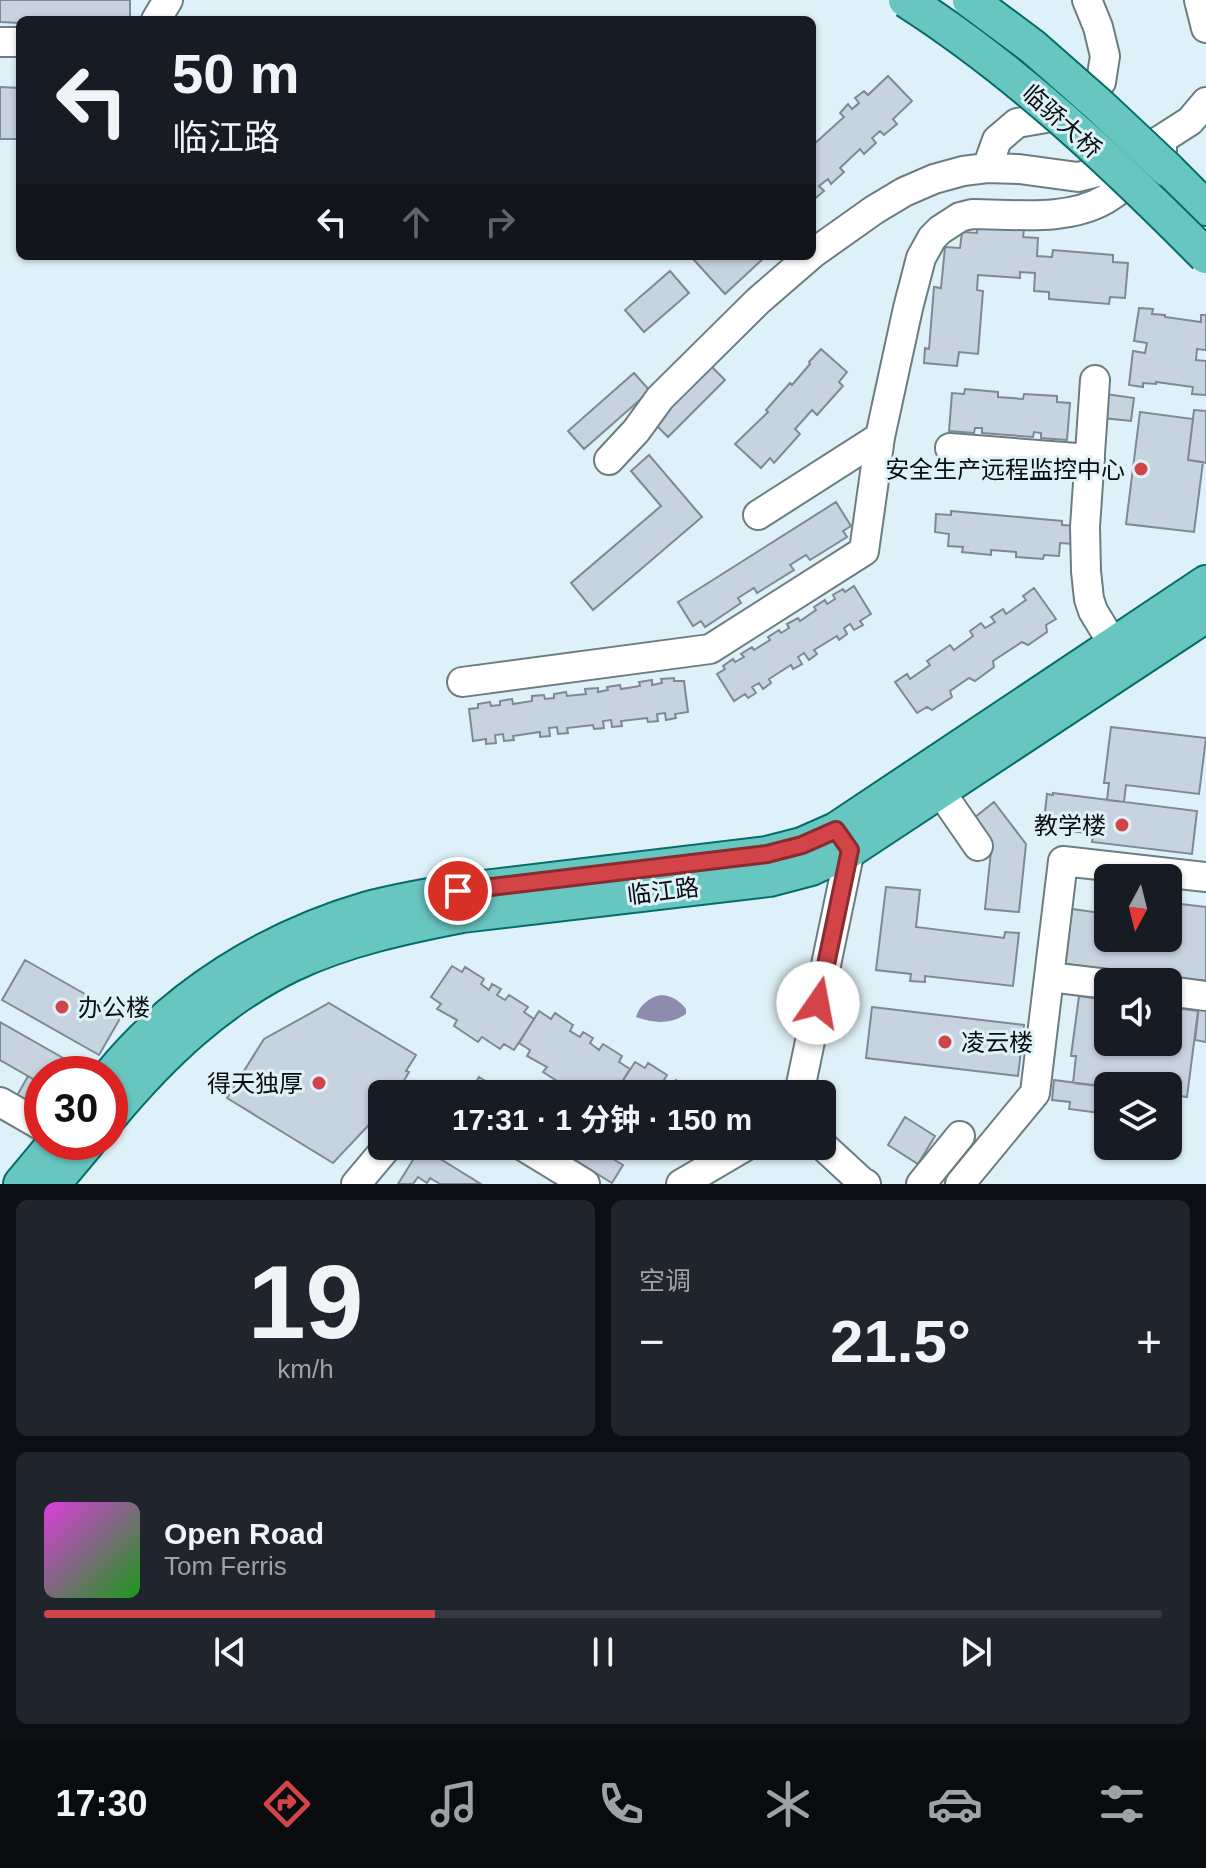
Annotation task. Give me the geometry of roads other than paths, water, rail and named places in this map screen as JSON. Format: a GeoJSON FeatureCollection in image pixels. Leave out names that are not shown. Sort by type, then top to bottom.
{"type":"FeatureCollection","features":[{"type":"Feature","properties":{"kind":"main road","name":"临骄大桥"},"geometry":{"type":"LineString","coordinates":[[906,0],[1011,75],[1202,249]]}},
{"type":"Feature","properties":{"kind":"main road","name":"临骄大桥"},"geometry":{"type":"LineString","coordinates":[[970,0],[1033,47],[1186,181]]}},
{"type":"Feature","properties":{"kind":"main road","name":"临江路"},"geometry":{"type":"LineString","coordinates":[[128,1094],[164,1055],[210,1015],[250,986],[293,963],[335,947],[420,923],[462,915],[769,879],[811,868],[843,840],[1113,644],[1206,583]]}},
{"type":"Feature","properties":{"kind":"main road","name":"临江路"},"geometry":{"type":"LineString","coordinates":[[128,1056],[154,1028],[194,994],[238,966],[284,941],[369,909],[443,894],[767,854],[802,845],[843,840],[940,791],[1206,615]]}},
{"type":"Feature","properties":{"kind":"main road"},"geometry":{"type":"LineString","coordinates":[[21,1184],[53,1160]]}},
{"type":"Feature","properties":{"kind":"main road"},"geometry":{"type":"LineString","coordinates":[[53,1184],[65,1160]]}},
{"type":"Feature","properties":{"kind":"street"},"geometry":{"type":"LineString","coordinates":[[987,168],[997,140],[1017,123],[1046,118],[1084,104],[1101,82],[1105,56],[1087,0]]}},
{"type":"Feature","properties":{"kind":"street"},"geometry":{"type":"LineString","coordinates":[[1199,0],[1206,28]]}},
{"type":"Feature","properties":{"kind":"street"},"geometry":{"type":"LineString","coordinates":[[1186,181],[1190,121],[1206,102]]}},
{"type":"Feature","properties":{"kind":"street"},"geometry":{"type":"LineString","coordinates":[[462,682],[710,649],[864,551],[880,437],[911,296],[921,258],[932,238],[950,222],[972,214],[1056,214],[1090,206],[1124,187],[1162,151],[1186,181]]}},
{"type":"Feature","properties":{"kind":"street"},"geometry":{"type":"LineString","coordinates":[[816,251],[904,192],[963,171],[1019,169],[1078,177],[1106,170],[1186,181]]}},
{"type":"Feature","properties":{"kind":"street"},"geometry":{"type":"LineString","coordinates":[[609,460],[636,431],[660,398],[758,301],[805,260]]}},
{"type":"Feature","properties":{"kind":"street"},"geometry":{"type":"LineString","coordinates":[[1095,380],[1090,459],[1092,496],[1085,552],[1089,599],[1098,622],[1113,644]]}},
{"type":"Feature","properties":{"kind":"street"},"geometry":{"type":"LineString","coordinates":[[758,515],[880,437]]}},
{"type":"Feature","properties":{"kind":"street"},"geometry":{"type":"LineString","coordinates":[[950,448],[1090,459]]}},
{"type":"Feature","properties":{"kind":"street"},"geometry":{"type":"LineString","coordinates":[[940,791],[978,846]]}},
{"type":"Feature","properties":{"kind":"street"},"geometry":{"type":"LineString","coordinates":[[801,1080],[843,840]]}},
{"type":"Feature","properties":{"kind":"street"},"geometry":{"type":"LineString","coordinates":[[960,1184],[1035,1093],[1063,861],[1206,877]]}},
{"type":"Feature","properties":{"kind":"street"},"geometry":{"type":"LineString","coordinates":[[1049,977],[1094,982]]}},
{"type":"Feature","properties":{"kind":"street"},"geometry":{"type":"LineString","coordinates":[[1182,993],[1206,996]]}},
{"type":"Feature","properties":{"kind":"street"},"geometry":{"type":"LineString","coordinates":[[0,1102],[24,1116]]}},
{"type":"Feature","properties":{"kind":"street"},"geometry":{"type":"LineString","coordinates":[[921,1184],[960,1136]]}},
{"type":"Feature","properties":{"kind":"street"},"geometry":{"type":"LineString","coordinates":[[836,1157],[866,1184]]}},
{"type":"Feature","properties":{"kind":"street"},"geometry":{"type":"LineString","coordinates":[[356,1184],[376,1160]]}},
{"type":"Feature","properties":{"kind":"street"},"geometry":{"type":"LineString","coordinates":[[546,1160],[585,1184]]}},
{"type":"Feature","properties":{"kind":"street"},"geometry":{"type":"LineString","coordinates":[[681,1184],[722,1160]]}},
{"type":"Feature","properties":{"kind":"water"},"geometry":{"type":"Polygon","coordinates":[[[661,995],[678,1001],[686,1009],[686,1014],[661,1022],[636,1017],[645,1003],[661,995]]]}},
{"type":"Feature","properties":{"kind":"place","name":"安全生产远程监控中心"},"geometry":{"type":"Point","coordinates":[1141,469]}},
{"type":"Feature","properties":{"kind":"place","name":"教学楼"},"geometry":{"type":"Point","coordinates":[1122,825]}},
{"type":"Feature","properties":{"kind":"place","name":"办公楼"},"geometry":{"type":"Point","coordinates":[62,1007]}},
{"type":"Feature","properties":{"kind":"place","name":"凌云楼"},"geometry":{"type":"Point","coordinates":[945,1042]}},
{"type":"Feature","properties":{"kind":"place","name":"得天独厚"},"geometry":{"type":"Point","coordinates":[319,1083]}}]}
